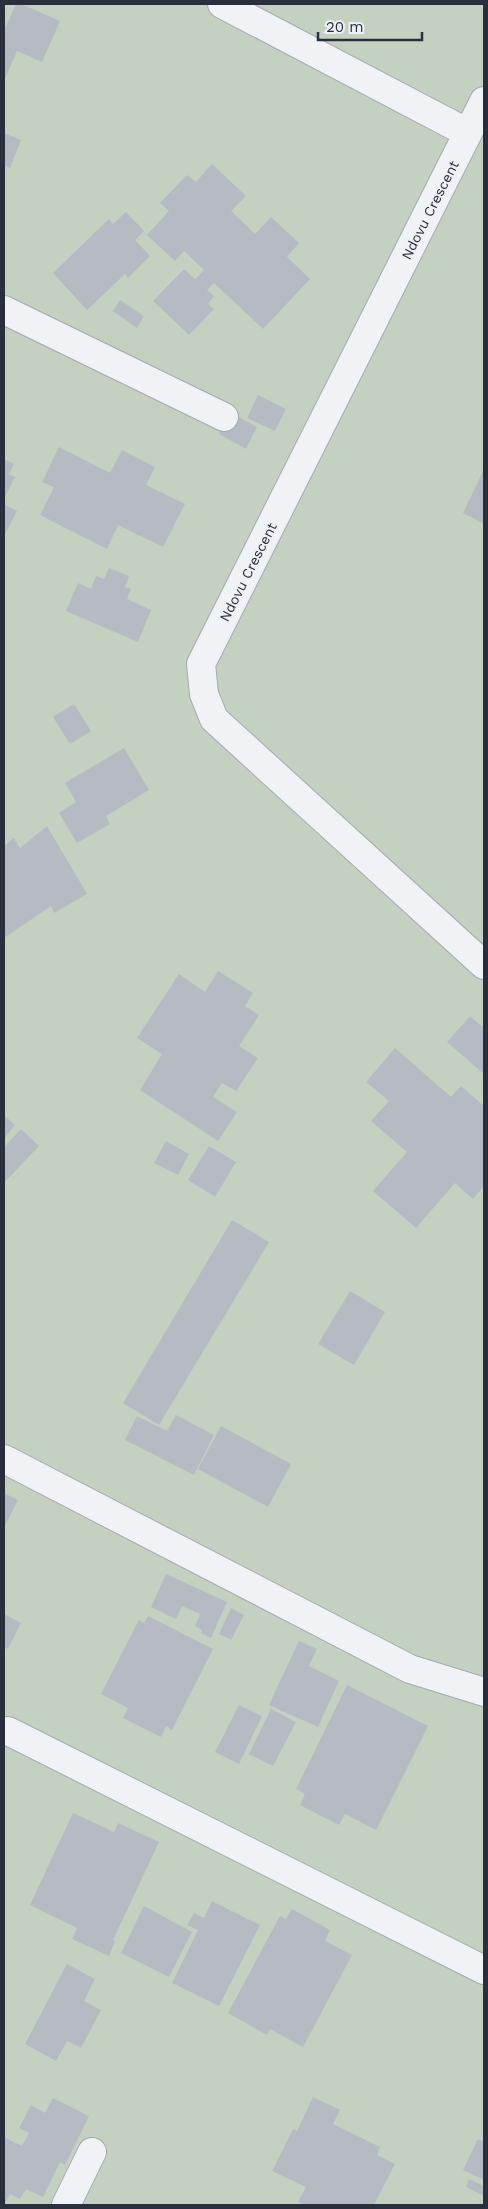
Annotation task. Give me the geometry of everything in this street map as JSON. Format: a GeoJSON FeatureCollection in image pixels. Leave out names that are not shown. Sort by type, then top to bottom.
{"type":"FeatureCollection","features":[{"type":"Feature","properties":{"kind":"street"},"geometry":{"type":"LineString","coordinates":[[222,4],[468,133]]}},
{"type":"Feature","properties":{"kind":"street","name":"Ndovu Crescent"},"geometry":{"type":"LineString","coordinates":[[484,102],[201,664],[204,694],[214,719],[484,965]]}},
{"type":"Feature","properties":{"kind":"street"},"geometry":{"type":"LineString","coordinates":[[4,310],[224,417]]}},
{"type":"Feature","properties":{"kind":"street"},"geometry":{"type":"LineString","coordinates":[[4,1459],[410,1669],[484,1692]]}},
{"type":"Feature","properties":{"kind":"street"},"geometry":{"type":"LineString","coordinates":[[8,1731],[484,1970]]}},
{"type":"Feature","properties":{"kind":"street"},"geometry":{"type":"LineString","coordinates":[[66,2205],[92,2152]]}},
{"type":"Feature","properties":{"kind":"green space"},"geometry":{"type":"Polygon","coordinates":[[[4,4],[484,4],[484,2205],[4,2205],[4,4]]]}},
{"type":"Feature","properties":{"kind":"building"},"geometry":{"type":"Polygon","coordinates":[[[16,4],[21,4],[60,21],[42,62],[17,51],[4,81],[4,31],[16,4]]]}},
{"type":"Feature","properties":{"kind":"building"},"geometry":{"type":"Polygon","coordinates":[[[4,133],[21,140],[10,168],[4,165],[4,133]]]}},
{"type":"Feature","properties":{"kind":"building"},"geometry":{"type":"Polygon","coordinates":[[[212,164],[246,196],[231,211],[255,234],[271,217],[299,243],[287,257],[310,279],[263,329],[214,283],[207,290],[214,296],[208,304],[214,309],[189,335],[153,301],[184,269],[195,279],[204,270],[184,251],[175,261],[147,235],[169,211],[160,203],[187,175],[196,182],[212,164]]]}},
{"type":"Feature","properties":{"kind":"building"},"geometry":{"type":"Polygon","coordinates":[[[126,212],[144,231],[135,240],[150,256],[128,278],[125,274],[87,310],[53,273],[109,219],[113,224],[126,212]]]}},
{"type":"Feature","properties":{"kind":"building"},"geometry":{"type":"Polygon","coordinates":[[[120,300],[144,316],[137,328],[113,311],[120,300]]]}},
{"type":"Feature","properties":{"kind":"building"},"geometry":{"type":"Polygon","coordinates":[[[258,395],[286,409],[275,431],[247,418],[258,395]]]}},
{"type":"Feature","properties":{"kind":"building"},"geometry":{"type":"Polygon","coordinates":[[[230,412],[257,427],[246,449],[219,434],[230,412]]]}},
{"type":"Feature","properties":{"kind":"building"},"geometry":{"type":"Polygon","coordinates":[[[59,447],[110,473],[122,450],[155,467],[146,485],[185,504],[163,547],[118,525],[107,549],[40,515],[54,487],[42,482],[59,447]]]}},
{"type":"Feature","properties":{"kind":"building"},"geometry":{"type":"Polygon","coordinates":[[[4,459],[14,464],[9,474],[15,477],[4,499],[4,459]]]}},
{"type":"Feature","properties":{"kind":"building"},"geometry":{"type":"Polygon","coordinates":[[[484,469],[484,524],[463,513],[484,469]]]}},
{"type":"Feature","properties":{"kind":"building"},"geometry":{"type":"Polygon","coordinates":[[[4,504],[17,511],[4,536],[4,504]]]}},
{"type":"Feature","properties":{"kind":"building"},"geometry":{"type":"Polygon","coordinates":[[[109,568],[129,576],[125,587],[131,589],[127,599],[151,610],[138,642],[66,611],[78,583],[91,589],[96,576],[104,579],[109,568]]]}},
{"type":"Feature","properties":{"kind":"building"},"geometry":{"type":"Polygon","coordinates":[[[74,704],[91,731],[70,744],[53,717],[74,704]]]}},
{"type":"Feature","properties":{"kind":"building"},"geometry":{"type":"Polygon","coordinates":[[[124,748],[149,790],[106,816],[110,824],[77,843],[59,813],[76,802],[65,783],[124,748]]]}},
{"type":"Feature","properties":{"kind":"building"},"geometry":{"type":"Polygon","coordinates":[[[47,826],[87,894],[54,913],[51,906],[4,938],[4,846],[14,838],[20,848],[47,826]]]}},
{"type":"Feature","properties":{"kind":"building"},"geometry":{"type":"Polygon","coordinates":[[[218,971],[253,993],[245,1006],[259,1015],[239,1046],[258,1058],[236,1091],[222,1083],[213,1097],[237,1112],[218,1141],[140,1090],[162,1054],[137,1038],[179,974],[205,992],[218,971]]]}},
{"type":"Feature","properties":{"kind":"building"},"geometry":{"type":"Polygon","coordinates":[[[470,1016],[484,1028],[484,1074],[447,1042],[470,1016]]]}},
{"type":"Feature","properties":{"kind":"building"},"geometry":{"type":"Polygon","coordinates":[[[395,1048],[451,1097],[461,1086],[484,1106],[484,1186],[473,1199],[455,1183],[416,1228],[373,1191],[407,1152],[371,1121],[389,1101],[366,1082],[395,1048]]]}},
{"type":"Feature","properties":{"kind":"building"},"geometry":{"type":"Polygon","coordinates":[[[4,1115],[15,1125],[4,1139],[4,1115]]]}},
{"type":"Feature","properties":{"kind":"building"},"geometry":{"type":"Polygon","coordinates":[[[21,1129],[39,1146],[4,1183],[4,1147],[21,1129]]]}},
{"type":"Feature","properties":{"kind":"building"},"geometry":{"type":"Polygon","coordinates":[[[166,1141],[189,1154],[178,1175],[154,1163],[166,1141]]]}},
{"type":"Feature","properties":{"kind":"building"},"geometry":{"type":"Polygon","coordinates":[[[209,1146],[236,1162],[215,1197],[188,1180],[209,1146]]]}},
{"type":"Feature","properties":{"kind":"building"},"geometry":{"type":"Polygon","coordinates":[[[232,1220],[269,1242],[159,1425],[123,1403],[232,1220]]]}},
{"type":"Feature","properties":{"kind":"building"},"geometry":{"type":"Polygon","coordinates":[[[350,1291],[385,1312],[354,1365],[318,1344],[350,1291]]]}},
{"type":"Feature","properties":{"kind":"building"},"geometry":{"type":"Polygon","coordinates":[[[176,1415],[214,1435],[194,1475],[125,1440],[137,1416],[167,1431],[176,1415]]]}},
{"type":"Feature","properties":{"kind":"building"},"geometry":{"type":"Polygon","coordinates":[[[221,1426],[291,1464],[268,1507],[198,1469],[221,1426]]]}},
{"type":"Feature","properties":{"kind":"building"},"geometry":{"type":"Polygon","coordinates":[[[4,1493],[18,1500],[4,1528],[4,1493]]]}},
{"type":"Feature","properties":{"kind":"building"},"geometry":{"type":"Polygon","coordinates":[[[166,1574],[227,1602],[211,1638],[201,1633],[202,1630],[195,1626],[200,1614],[182,1606],[176,1619],[151,1607],[166,1574]]]}},
{"type":"Feature","properties":{"kind":"building"},"geometry":{"type":"Polygon","coordinates":[[[231,1608],[244,1615],[231,1640],[219,1634],[231,1608]]]}},
{"type":"Feature","properties":{"kind":"building"},"geometry":{"type":"Polygon","coordinates":[[[4,1614],[21,1623],[8,1649],[4,1647],[4,1614]]]}},
{"type":"Feature","properties":{"kind":"building"},"geometry":{"type":"Polygon","coordinates":[[[148,1616],[213,1649],[172,1730],[166,1726],[161,1737],[123,1718],[128,1708],[101,1694],[139,1620],[144,1623],[148,1616]]]}},
{"type":"Feature","properties":{"kind":"building"},"geometry":{"type":"Polygon","coordinates":[[[299,1641],[317,1649],[309,1666],[339,1681],[318,1727],[269,1705],[299,1641]]]}},
{"type":"Feature","properties":{"kind":"building"},"geometry":{"type":"Polygon","coordinates":[[[347,1685],[428,1726],[376,1830],[345,1814],[339,1825],[300,1805],[305,1794],[296,1789],[347,1685]]]}},
{"type":"Feature","properties":{"kind":"building"},"geometry":{"type":"Polygon","coordinates":[[[239,1705],[262,1716],[239,1764],[215,1752],[239,1705]]]}},
{"type":"Feature","properties":{"kind":"building"},"geometry":{"type":"Polygon","coordinates":[[[271,1709],[296,1722],[273,1766],[249,1754],[271,1709]]]}},
{"type":"Feature","properties":{"kind":"building"},"geometry":{"type":"Polygon","coordinates":[[[73,1813],[114,1832],[118,1823],[159,1842],[113,1940],[115,1941],[109,1956],[72,1939],[77,1928],[30,1905],[73,1813]]]}},
{"type":"Feature","properties":{"kind":"building"},"geometry":{"type":"Polygon","coordinates":[[[212,1901],[260,1925],[219,2006],[172,1983],[198,1930],[187,1925],[194,1913],[204,1918],[212,1901]]]}},
{"type":"Feature","properties":{"kind":"building"},"geometry":{"type":"Polygon","coordinates":[[[144,1906],[192,1932],[169,1977],[121,1953],[144,1906]]]}},
{"type":"Feature","properties":{"kind":"building"},"geometry":{"type":"Polygon","coordinates":[[[292,1909],[330,1930],[325,1941],[352,1955],[303,2047],[270,2029],[267,2035],[228,2013],[280,1916],[286,1919],[292,1909]]]}},
{"type":"Feature","properties":{"kind":"building"},"geometry":{"type":"Polygon","coordinates":[[[67,1964],[95,1979],[84,2001],[101,2010],[81,2048],[67,2041],[56,2061],[25,2044],[67,1964]]]}},
{"type":"Feature","properties":{"kind":"building"},"geometry":{"type":"Polygon","coordinates":[[[313,2097],[340,2110],[333,2124],[380,2147],[377,2155],[395,2164],[374,2205],[305,2205],[298,2202],[306,2187],[272,2171],[293,2129],[297,2131],[313,2097]]]}},
{"type":"Feature","properties":{"kind":"building"},"geometry":{"type":"Polygon","coordinates":[[[53,2098],[89,2116],[65,2165],[60,2162],[43,2197],[26,2189],[20,2199],[10,2194],[4,2205],[4,2137],[22,2146],[29,2133],[19,2128],[31,2105],[45,2113],[53,2098]]]}},
{"type":"Feature","properties":{"kind":"building"},"geometry":{"type":"Polygon","coordinates":[[[478,2139],[484,2142],[484,2180],[463,2170],[478,2139]]]}},
{"type":"Feature","properties":{"kind":"building"},"geometry":{"type":"Polygon","coordinates":[[[469,2179],[484,2186],[484,2196],[466,2187],[469,2179]]]}}]}
